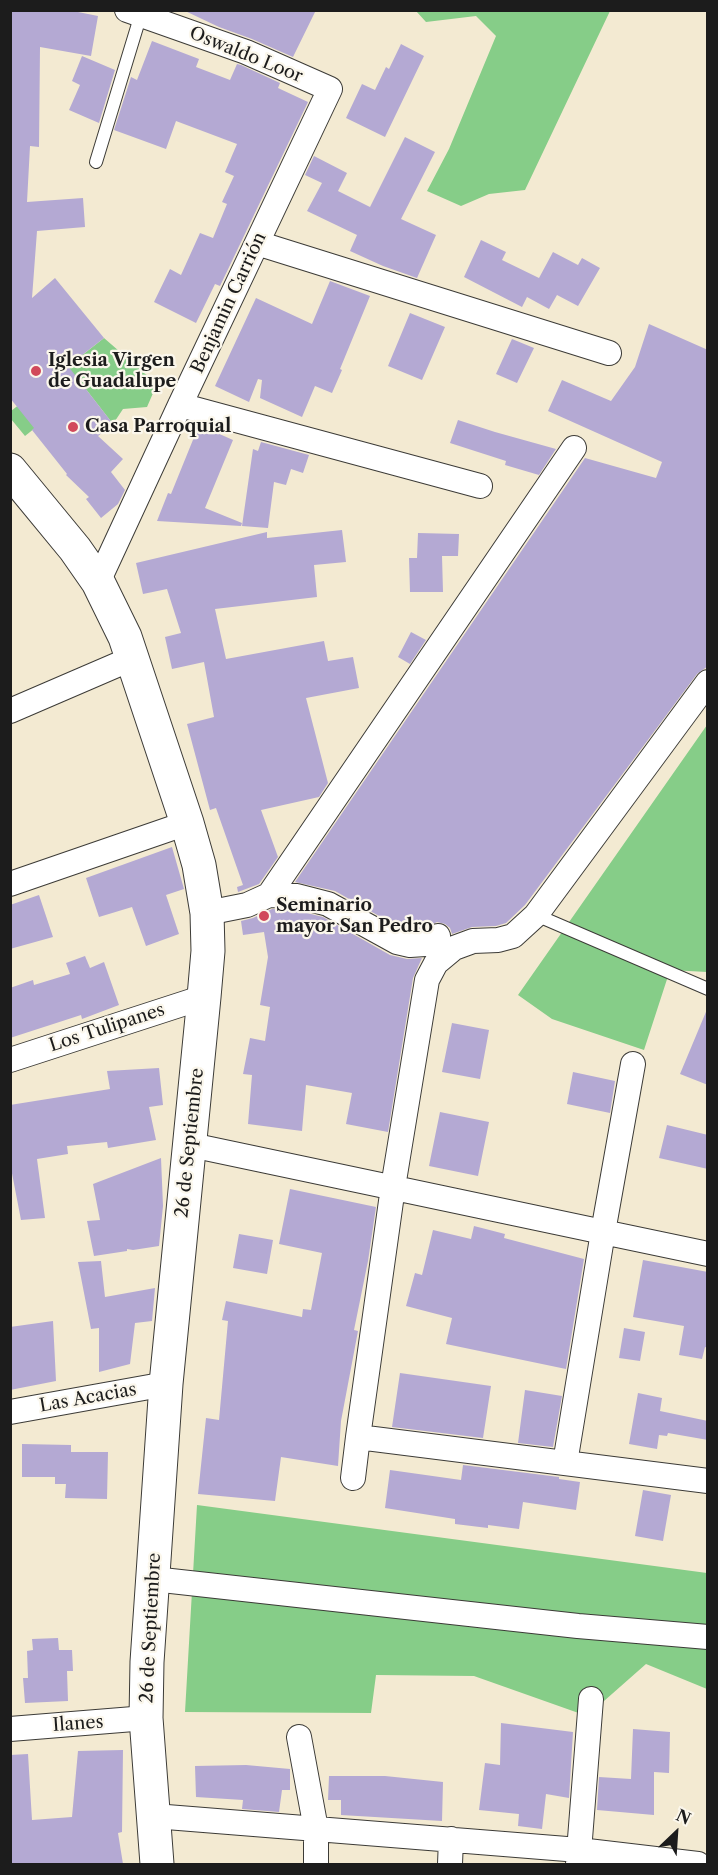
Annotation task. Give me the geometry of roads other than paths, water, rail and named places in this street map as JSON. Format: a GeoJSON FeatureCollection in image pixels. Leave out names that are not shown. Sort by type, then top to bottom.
{"type":"FeatureCollection","features":[{"type":"Feature","properties":{"kind":"street","name":"Oswaldo Loor"},"geometry":{"type":"LineString","coordinates":[[134,12],[246,52],[330,89]]}},
{"type":"Feature","properties":{"kind":"street","name":"Benjamin Carrión"},"geometry":{"type":"LineString","coordinates":[[98,582],[330,89]]}},
{"type":"Feature","properties":{"kind":"street"},"geometry":{"type":"LineString","coordinates":[[257,243],[609,353]]}},
{"type":"Feature","properties":{"kind":"street"},"geometry":{"type":"LineString","coordinates":[[180,405],[480,486]]}},
{"type":"Feature","properties":{"kind":"street"},"geometry":{"type":"LineString","coordinates":[[269,895],[574,448]]}},
{"type":"Feature","properties":{"kind":"street","name":"26 de Septiembre"},"geometry":{"type":"LineString","coordinates":[[10,470],[75,549],[98,582],[112,608],[133,658],[187,823],[199,865],[207,914],[208,951],[191,1145],[166,1384],[147,1662],[146,1718],[157,1864]]}},
{"type":"Feature","properties":{"kind":"street"},"geometry":{"type":"LineString","coordinates":[[10,711],[133,658]]}},
{"type":"Feature","properties":{"kind":"street"},"geometry":{"type":"LineString","coordinates":[[353,1478],[393,1187],[427,980],[436,963],[454,948],[473,941],[498,940],[513,936],[536,915],[708,682]]}},
{"type":"Feature","properties":{"kind":"street"},"geometry":{"type":"LineString","coordinates":[[10,884],[187,823]]}},
{"type":"Feature","properties":{"kind":"street"},"geometry":{"type":"LineString","coordinates":[[207,914],[247,905],[269,895],[297,896],[328,904],[397,942],[410,945],[425,944],[438,936]]}},
{"type":"Feature","properties":{"kind":"street","name":"Los Tulipanes"},"geometry":{"type":"LineString","coordinates":[[10,1060],[204,997]]}},
{"type":"Feature","properties":{"kind":"street"},"geometry":{"type":"LineString","coordinates":[[566,1463],[633,1064]]}},
{"type":"Feature","properties":{"kind":"street"},"geometry":{"type":"LineString","coordinates":[[191,1145],[708,1254]]}},
{"type":"Feature","properties":{"kind":"street","name":"Las Acacias"},"geometry":{"type":"LineString","coordinates":[[10,1412],[166,1384]]}},
{"type":"Feature","properties":{"kind":"street"},"geometry":{"type":"LineString","coordinates":[[357,1437],[708,1481]]}},
{"type":"Feature","properties":{"kind":"street"},"geometry":{"type":"LineString","coordinates":[[153,1579],[578,1626],[708,1637]]}},
{"type":"Feature","properties":{"kind":"street"},"geometry":{"type":"LineString","coordinates":[[579,1857],[591,1699]]}},
{"type":"Feature","properties":{"kind":"street","name":"Ilanes"},"geometry":{"type":"LineString","coordinates":[[10,1729],[146,1718]]}},
{"type":"Feature","properties":{"kind":"street"},"geometry":{"type":"LineString","coordinates":[[299,1737],[316,1829],[316,1864]]}},
{"type":"Feature","properties":{"kind":"street"},"geometry":{"type":"LineString","coordinates":[[154,1816],[451,1839],[579,1857],[698,1864]]}},
{"type":"Feature","properties":{"kind":"street"},"geometry":{"type":"LineString","coordinates":[[450,1864],[451,1839]]}},
{"type":"Feature","properties":{"kind":"lane"},"geometry":{"type":"LineString","coordinates":[[96,162],[134,12]]}},
{"type":"Feature","properties":{"kind":"lane"},"geometry":{"type":"LineString","coordinates":[[536,915],[708,989]]}},
{"type":"Feature","properties":{"kind":"place","name":"Iglesia Virgen de Guadalupe"},"geometry":{"type":"Point","coordinates":[36,371]}},
{"type":"Feature","properties":{"kind":"place","name":"Casa Parroquial"},"geometry":{"type":"Point","coordinates":[73,427]}},
{"type":"Feature","properties":{"kind":"place","name":"Seminario mayor San Pedro"},"geometry":{"type":"Point","coordinates":[264,916]}}]}
